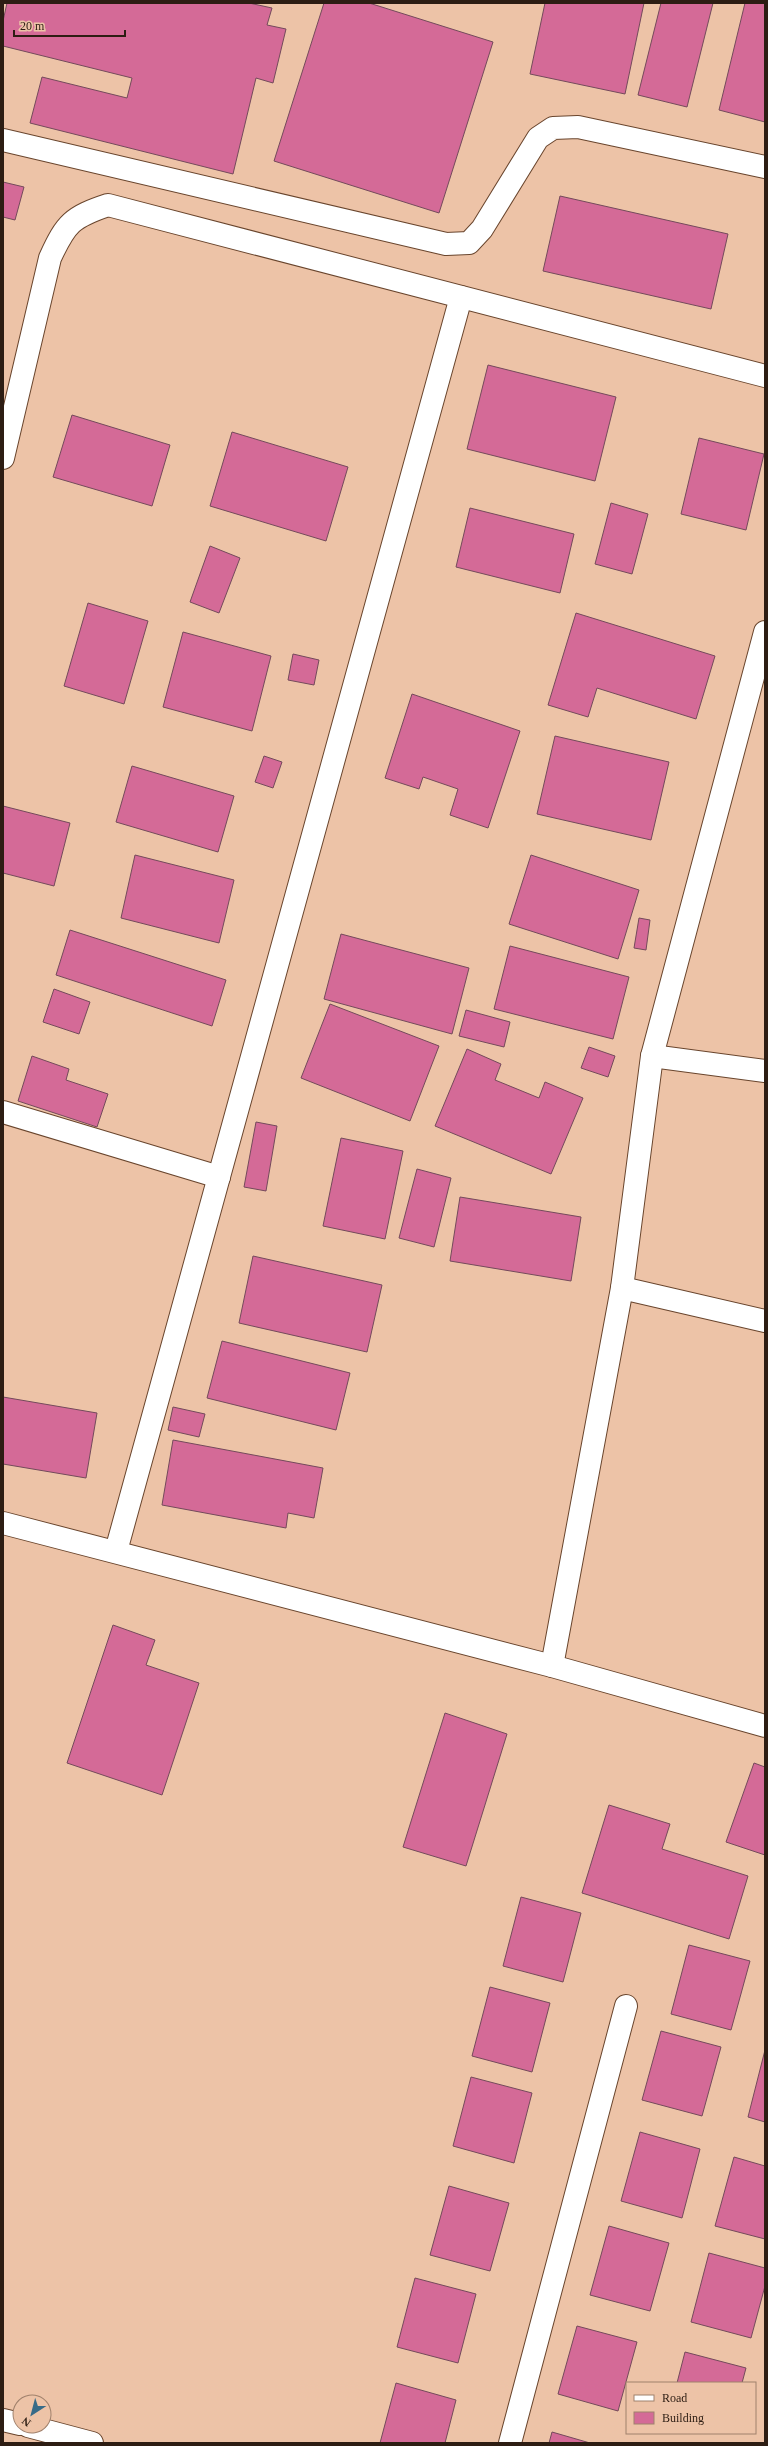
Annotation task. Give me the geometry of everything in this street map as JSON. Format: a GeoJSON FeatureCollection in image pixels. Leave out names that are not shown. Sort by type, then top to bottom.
{"type":"FeatureCollection","features":[{"type":"Feature","properties":{"kind":"street"},"geometry":{"type":"LineString","coordinates":[[3,140],[446,244],[470,243],[482,229],[538,138],[553,128],[578,127],[765,167]]}},
{"type":"Feature","properties":{"kind":"street"},"geometry":{"type":"LineString","coordinates":[[3,458],[50,258],[62,231],[83,214],[108,205],[765,376]]}},
{"type":"Feature","properties":{"kind":"street"},"geometry":{"type":"LineString","coordinates":[[116,1551],[461,297]]}},
{"type":"Feature","properties":{"kind":"street"},"geometry":{"type":"LineString","coordinates":[[552,1666],[622,1288],[652,1056],[765,632]]}},
{"type":"Feature","properties":{"kind":"street"},"geometry":{"type":"LineString","coordinates":[[652,1056],[765,1071]]}},
{"type":"Feature","properties":{"kind":"street"},"geometry":{"type":"LineString","coordinates":[[3,1112],[219,1177]]}},
{"type":"Feature","properties":{"kind":"street"},"geometry":{"type":"LineString","coordinates":[[622,1288],[765,1321]]}},
{"type":"Feature","properties":{"kind":"street"},"geometry":{"type":"LineString","coordinates":[[3,1523],[116,1551],[552,1666],[765,1726]]}},
{"type":"Feature","properties":{"kind":"street"},"geometry":{"type":"LineString","coordinates":[[510,2443],[626,2006]]}},
{"type":"Feature","properties":{"kind":"street"},"geometry":{"type":"LineString","coordinates":[[52,2432],[92,2443]]}},
{"type":"Feature","properties":{"kind":"building"},"geometry":{"type":"Polygon","coordinates":[[[7,3],[249,3],[272,8],[267,25],[286,29],[273,83],[256,78],[233,174],[30,123],[42,77],[127,98],[132,78],[3,46],[3,21],[7,3]]]}},
{"type":"Feature","properties":{"kind":"building"},"geometry":{"type":"Polygon","coordinates":[[[324,3],[369,3],[493,42],[439,213],[274,161],[324,3]]]}},
{"type":"Feature","properties":{"kind":"building"},"geometry":{"type":"Polygon","coordinates":[[[545,3],[644,3],[625,94],[530,74],[545,3]]]}},
{"type":"Feature","properties":{"kind":"building"},"geometry":{"type":"Polygon","coordinates":[[[661,3],[713,3],[687,107],[638,95],[661,3]]]}},
{"type":"Feature","properties":{"kind":"building"},"geometry":{"type":"Polygon","coordinates":[[[745,3],[765,3],[765,122],[719,110],[745,3]]]}},
{"type":"Feature","properties":{"kind":"building"},"geometry":{"type":"Polygon","coordinates":[[[3,182],[24,187],[15,220],[3,217],[3,182]]]}},
{"type":"Feature","properties":{"kind":"building"},"geometry":{"type":"Polygon","coordinates":[[[560,196],[728,234],[711,309],[543,271],[560,196]]]}},
{"type":"Feature","properties":{"kind":"building"},"geometry":{"type":"Polygon","coordinates":[[[488,365],[616,397],[595,481],[467,449],[488,365]]]}},
{"type":"Feature","properties":{"kind":"building"},"geometry":{"type":"Polygon","coordinates":[[[72,415],[170,445],[152,506],[53,477],[72,415]]]}},
{"type":"Feature","properties":{"kind":"building"},"geometry":{"type":"Polygon","coordinates":[[[232,432],[348,467],[326,541],[210,506],[232,432]]]}},
{"type":"Feature","properties":{"kind":"building"},"geometry":{"type":"Polygon","coordinates":[[[699,438],[764,454],[746,530],[681,514],[699,438]]]}},
{"type":"Feature","properties":{"kind":"building"},"geometry":{"type":"Polygon","coordinates":[[[611,503],[648,514],[632,574],[595,564],[611,503]]]}},
{"type":"Feature","properties":{"kind":"building"},"geometry":{"type":"Polygon","coordinates":[[[470,508],[574,534],[560,593],[456,567],[470,508]]]}},
{"type":"Feature","properties":{"kind":"building"},"geometry":{"type":"Polygon","coordinates":[[[210,546],[240,558],[219,613],[190,602],[210,546]]]}},
{"type":"Feature","properties":{"kind":"building"},"geometry":{"type":"Polygon","coordinates":[[[88,603],[148,621],[124,704],[64,686],[88,603]]]}},
{"type":"Feature","properties":{"kind":"building"},"geometry":{"type":"Polygon","coordinates":[[[576,613],[715,656],[696,719],[597,688],[588,717],[548,705],[576,613]]]}},
{"type":"Feature","properties":{"kind":"building"},"geometry":{"type":"Polygon","coordinates":[[[183,632],[271,656],[252,731],[163,707],[183,632]]]}},
{"type":"Feature","properties":{"kind":"building"},"geometry":{"type":"Polygon","coordinates":[[[293,654],[319,660],[314,685],[288,680],[293,654]]]}},
{"type":"Feature","properties":{"kind":"building"},"geometry":{"type":"Polygon","coordinates":[[[412,694],[520,731],[488,828],[450,815],[458,789],[423,777],[419,789],[385,778],[412,694]]]}},
{"type":"Feature","properties":{"kind":"building"},"geometry":{"type":"Polygon","coordinates":[[[555,736],[669,762],[651,840],[537,814],[555,736]]]}},
{"type":"Feature","properties":{"kind":"building"},"geometry":{"type":"Polygon","coordinates":[[[264,756],[282,762],[273,788],[255,782],[264,756]]]}},
{"type":"Feature","properties":{"kind":"building"},"geometry":{"type":"Polygon","coordinates":[[[132,766],[234,796],[218,852],[116,822],[132,766]]]}},
{"type":"Feature","properties":{"kind":"building"},"geometry":{"type":"Polygon","coordinates":[[[3,806],[70,823],[54,886],[3,873],[3,806]]]}},
{"type":"Feature","properties":{"kind":"building"},"geometry":{"type":"Polygon","coordinates":[[[135,855],[234,880],[219,943],[121,918],[135,855]]]}},
{"type":"Feature","properties":{"kind":"building"},"geometry":{"type":"Polygon","coordinates":[[[531,855],[639,890],[618,959],[509,924],[531,855]]]}},
{"type":"Feature","properties":{"kind":"building"},"geometry":{"type":"Polygon","coordinates":[[[639,918],[650,920],[646,950],[634,948],[639,918]]]}},
{"type":"Feature","properties":{"kind":"building"},"geometry":{"type":"Polygon","coordinates":[[[70,930],[226,980],[212,1026],[56,975],[70,930]]]}},
{"type":"Feature","properties":{"kind":"building"},"geometry":{"type":"Polygon","coordinates":[[[341,934],[469,968],[452,1034],[324,999],[341,934]]]}},
{"type":"Feature","properties":{"kind":"building"},"geometry":{"type":"Polygon","coordinates":[[[510,946],[629,977],[613,1039],[494,1009],[510,946]]]}},
{"type":"Feature","properties":{"kind":"building"},"geometry":{"type":"Polygon","coordinates":[[[54,989],[90,1002],[79,1034],[43,1022],[54,989]]]}},
{"type":"Feature","properties":{"kind":"building"},"geometry":{"type":"Polygon","coordinates":[[[330,1004],[439,1046],[410,1121],[301,1078],[330,1004]]]}},
{"type":"Feature","properties":{"kind":"building"},"geometry":{"type":"Polygon","coordinates":[[[466,1010],[510,1022],[504,1047],[459,1036],[466,1010]]]}},
{"type":"Feature","properties":{"kind":"building"},"geometry":{"type":"Polygon","coordinates":[[[589,1047],[615,1056],[608,1077],[581,1068],[589,1047]]]}},
{"type":"Feature","properties":{"kind":"building"},"geometry":{"type":"Polygon","coordinates":[[[467,1049],[501,1064],[495,1080],[539,1098],[545,1082],[583,1098],[551,1174],[435,1126],[467,1049]]]}},
{"type":"Feature","properties":{"kind":"building"},"geometry":{"type":"Polygon","coordinates":[[[32,1056],[69,1069],[66,1080],[108,1094],[97,1127],[18,1101],[32,1056]]]}},
{"type":"Feature","properties":{"kind":"building"},"geometry":{"type":"Polygon","coordinates":[[[256,1122],[277,1126],[266,1191],[244,1187],[256,1122]]]}},
{"type":"Feature","properties":{"kind":"building"},"geometry":{"type":"Polygon","coordinates":[[[341,1138],[403,1151],[385,1239],[323,1226],[341,1138]]]}},
{"type":"Feature","properties":{"kind":"building"},"geometry":{"type":"Polygon","coordinates":[[[417,1169],[451,1178],[434,1247],[399,1238],[417,1169]]]}},
{"type":"Feature","properties":{"kind":"building"},"geometry":{"type":"Polygon","coordinates":[[[460,1197],[581,1217],[571,1281],[450,1261],[460,1197]]]}},
{"type":"Feature","properties":{"kind":"building"},"geometry":{"type":"Polygon","coordinates":[[[253,1256],[382,1285],[367,1352],[239,1323],[253,1256]]]}},
{"type":"Feature","properties":{"kind":"building"},"geometry":{"type":"Polygon","coordinates":[[[222,1341],[350,1373],[336,1430],[207,1398],[222,1341]]]}},
{"type":"Feature","properties":{"kind":"building"},"geometry":{"type":"Polygon","coordinates":[[[3,1397],[97,1413],[86,1478],[3,1464],[3,1397]]]}},
{"type":"Feature","properties":{"kind":"building"},"geometry":{"type":"Polygon","coordinates":[[[173,1407],[205,1414],[199,1437],[168,1430],[173,1407]]]}},
{"type":"Feature","properties":{"kind":"building"},"geometry":{"type":"Polygon","coordinates":[[[173,1440],[323,1468],[314,1518],[288,1513],[286,1528],[162,1505],[173,1440]]]}},
{"type":"Feature","properties":{"kind":"building"},"geometry":{"type":"Polygon","coordinates":[[[113,1625],[155,1640],[146,1665],[199,1683],[162,1795],[67,1763],[113,1625]]]}},
{"type":"Feature","properties":{"kind":"building"},"geometry":{"type":"Polygon","coordinates":[[[445,1713],[507,1734],[466,1866],[403,1847],[445,1713]]]}},
{"type":"Feature","properties":{"kind":"building"},"geometry":{"type":"Polygon","coordinates":[[[754,1763],[765,1767],[765,1855],[726,1842],[754,1763]]]}},
{"type":"Feature","properties":{"kind":"building"},"geometry":{"type":"Polygon","coordinates":[[[609,1805],[670,1824],[662,1849],[748,1876],[729,1939],[582,1893],[609,1805]]]}},
{"type":"Feature","properties":{"kind":"building"},"geometry":{"type":"Polygon","coordinates":[[[521,1897],[581,1913],[563,1982],[503,1966],[521,1897]]]}},
{"type":"Feature","properties":{"kind":"building"},"geometry":{"type":"Polygon","coordinates":[[[689,1945],[750,1961],[731,2030],[671,2014],[689,1945]]]}},
{"type":"Feature","properties":{"kind":"building"},"geometry":{"type":"Polygon","coordinates":[[[490,1987],[550,2003],[532,2072],[472,2056],[490,1987]]]}},
{"type":"Feature","properties":{"kind":"building"},"geometry":{"type":"Polygon","coordinates":[[[661,2031],[721,2047],[702,2116],[642,2100],[661,2031]]]}},
{"type":"Feature","properties":{"kind":"building"},"geometry":{"type":"Polygon","coordinates":[[[765,2050],[765,2122],[748,2117],[765,2050]]]}},
{"type":"Feature","properties":{"kind":"building"},"geometry":{"type":"Polygon","coordinates":[[[471,2077],[532,2093],[514,2163],[453,2146],[471,2077]]]}},
{"type":"Feature","properties":{"kind":"building"},"geometry":{"type":"Polygon","coordinates":[[[640,2132],[700,2149],[682,2218],[621,2201],[640,2132]]]}},
{"type":"Feature","properties":{"kind":"building"},"geometry":{"type":"Polygon","coordinates":[[[734,2157],[765,2166],[765,2239],[715,2226],[734,2157]]]}},
{"type":"Feature","properties":{"kind":"building"},"geometry":{"type":"Polygon","coordinates":[[[449,2186],[509,2203],[490,2271],[430,2255],[449,2186]]]}},
{"type":"Feature","properties":{"kind":"building"},"geometry":{"type":"Polygon","coordinates":[[[609,2226],[669,2243],[650,2311],[590,2295],[609,2226]]]}},
{"type":"Feature","properties":{"kind":"building"},"geometry":{"type":"Polygon","coordinates":[[[709,2253],[765,2268],[765,2286],[751,2338],[691,2322],[709,2253]]]}},
{"type":"Feature","properties":{"kind":"building"},"geometry":{"type":"Polygon","coordinates":[[[415,2278],[476,2294],[458,2363],[397,2347],[415,2278]]]}},
{"type":"Feature","properties":{"kind":"building"},"geometry":{"type":"Polygon","coordinates":[[[577,2326],[637,2342],[618,2411],[558,2394],[577,2326]]]}},
{"type":"Feature","properties":{"kind":"building"},"geometry":{"type":"Polygon","coordinates":[[[685,2352],[746,2368],[742,2382],[677,2382],[685,2352]]]}},
{"type":"Feature","properties":{"kind":"building"},"geometry":{"type":"Polygon","coordinates":[[[396,2383],[456,2400],[445,2443],[380,2443],[396,2383]]]}},
{"type":"Feature","properties":{"kind":"building"},"geometry":{"type":"Polygon","coordinates":[[[552,2432],[590,2443],[549,2443],[552,2432]]]}}]}
